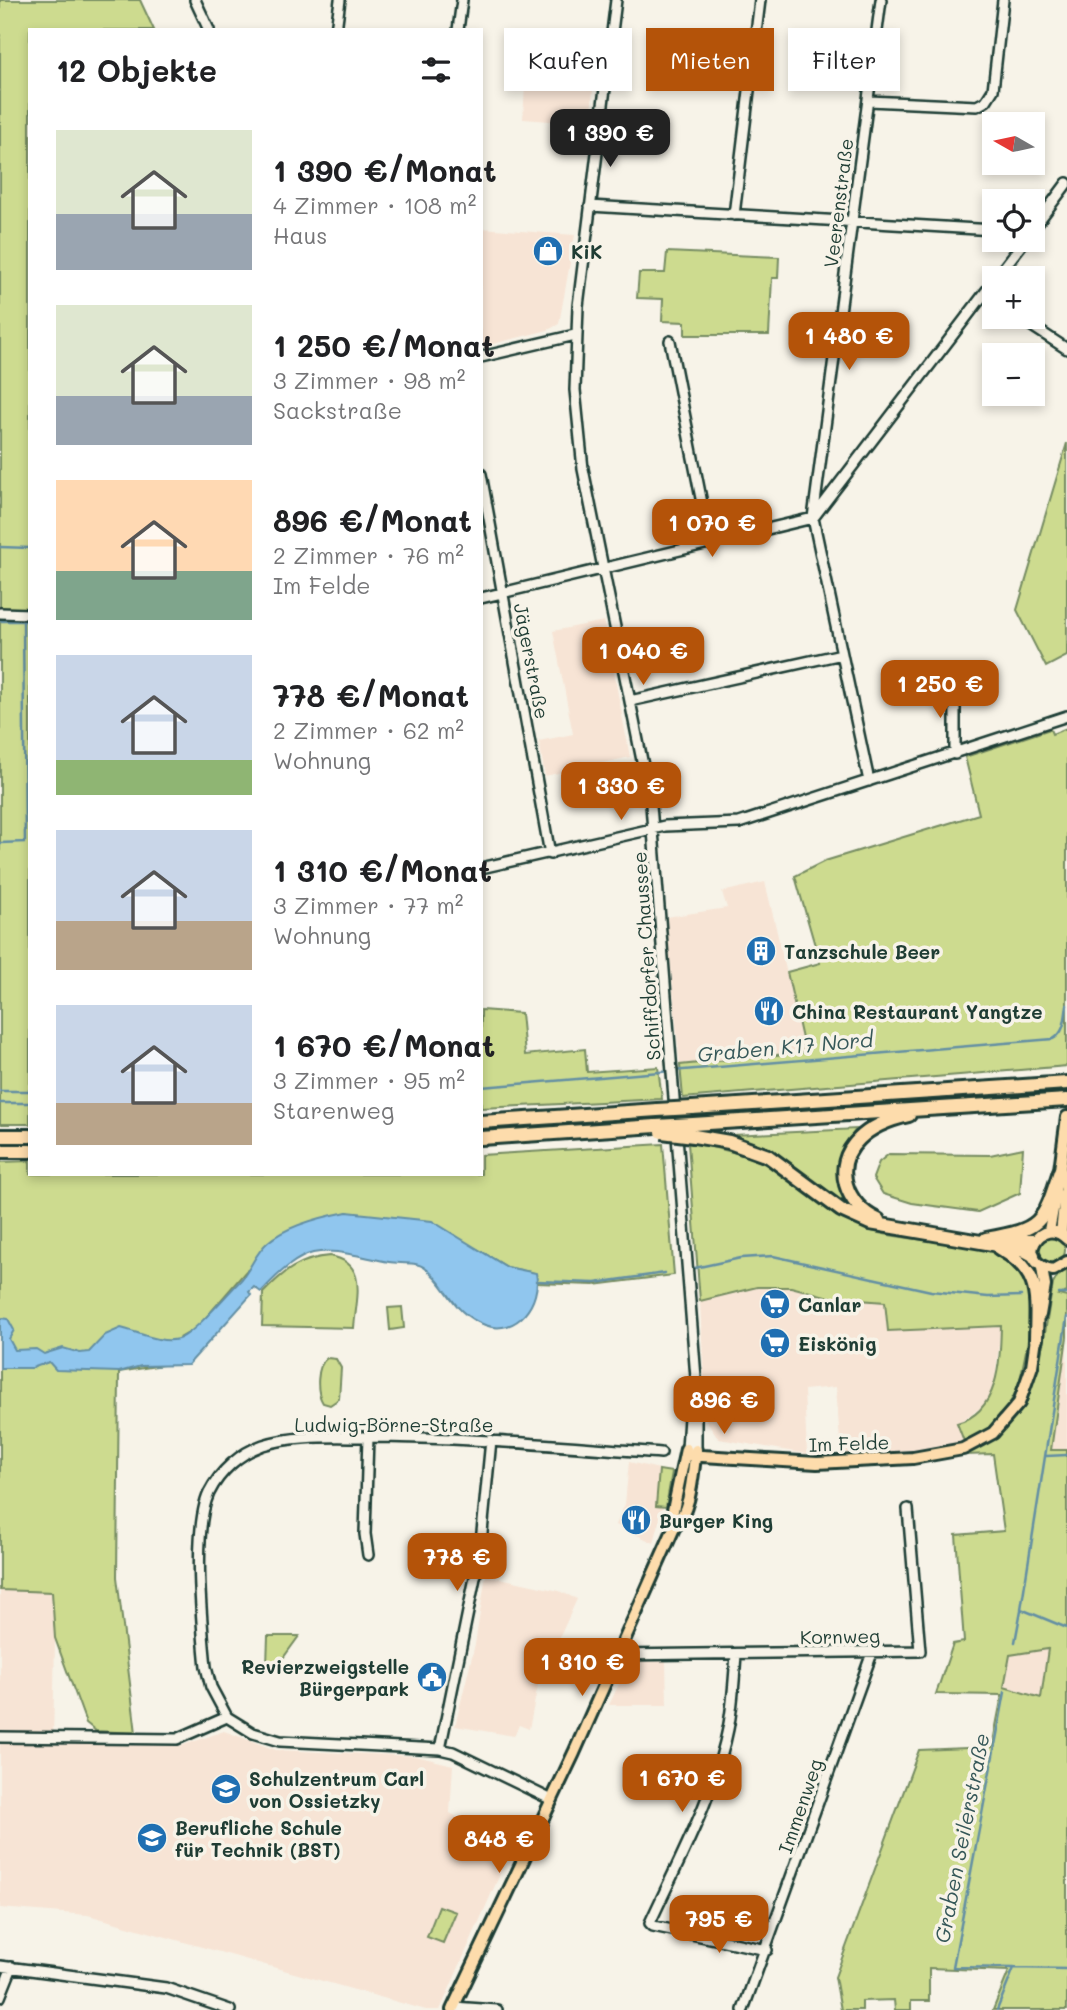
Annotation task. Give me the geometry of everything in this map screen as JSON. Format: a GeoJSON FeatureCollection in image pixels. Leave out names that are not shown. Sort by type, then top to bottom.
{"type":"FeatureCollection","features":[{"type":"Feature","properties":{"kind":"highway"},"geometry":{"type":"LineString","coordinates":[[483,1122],[1067,1083]]}},
{"type":"Feature","properties":{"kind":"highway"},"geometry":{"type":"LineString","coordinates":[[483,1138],[598,1131],[694,1130],[933,1108],[1067,1100]]}},
{"type":"Feature","properties":{"kind":"highway"},"geometry":{"type":"LineString","coordinates":[[933,1108],[895,1118],[857,1140],[846,1158],[844,1170],[849,1195],[855,1204],[881,1222],[989,1241],[1022,1249],[1033,1255]]}},
{"type":"Feature","properties":{"kind":"highway"},"geometry":{"type":"LineString","coordinates":[[694,1130],[768,1156],[841,1210],[870,1223],[989,1241],[1034,1241]]}},
{"type":"Feature","properties":{"kind":"highway"},"geometry":{"type":"LineString","coordinates":[[0,1136],[28,1136]]}},
{"type":"Feature","properties":{"kind":"highway"},"geometry":{"type":"LineString","coordinates":[[0,1152],[28,1151]]}},
{"type":"Feature","properties":{"kind":"highway"},"geometry":{"type":"LineString","coordinates":[[989,1241],[1034,1226],[1048,1207],[1063,1173]]}},
{"type":"Feature","properties":{"kind":"highway"},"geometry":{"type":"LineString","coordinates":[[989,1241],[1024,1265],[1031,1276],[1035,1290],[1036,1339]]}},
{"type":"Feature","properties":{"kind":"main road"},"geometry":{"type":"LineString","coordinates":[[1067,1116],[1059,1235],[1034,1241],[1033,1255],[1048,1269],[1067,1262]]}},
{"type":"Feature","properties":{"kind":"main road","name":"Im Felde"},"geometry":{"type":"LineString","coordinates":[[691,1452],[743,1454],[752,1458],[817,1463],[948,1453],[993,1433],[1013,1413],[1025,1390],[1048,1269]]}},
{"type":"Feature","properties":{"kind":"main road","name":"Schiffdorfer Chaussee"},"geometry":{"type":"LineString","coordinates":[[452,2009],[619,1655],[674,1528],[672,1515],[691,1452]]}},
{"type":"Feature","properties":{"kind":"street"},"geometry":{"type":"LineString","coordinates":[[195,0],[208,28]]}},
{"type":"Feature","properties":{"kind":"street"},"geometry":{"type":"LineString","coordinates":[[336,28],[340,0]]}},
{"type":"Feature","properties":{"kind":"street"},"geometry":{"type":"LineString","coordinates":[[458,28],[462,0]]}},
{"type":"Feature","properties":{"kind":"street","name":"Schiffdorfer Chaussee"},"geometry":{"type":"LineString","coordinates":[[616,0],[575,335],[577,424],[654,829],[693,1373],[691,1452]]}},
{"type":"Feature","properties":{"kind":"street"},"geometry":{"type":"LineString","coordinates":[[734,215],[760,0]]}},
{"type":"Feature","properties":{"kind":"street","name":"Veerenstraße"},"geometry":{"type":"LineString","coordinates":[[869,781],[813,518],[881,0]]}},
{"type":"Feature","properties":{"kind":"street"},"geometry":{"type":"LineString","coordinates":[[869,101],[969,106],[986,101],[993,90],[1003,0]]}},
{"type":"Feature","properties":{"kind":"street"},"geometry":{"type":"LineString","coordinates":[[1045,213],[1067,183]]}},
{"type":"Feature","properties":{"kind":"street"},"geometry":{"type":"LineString","coordinates":[[590,206],[982,229]]}},
{"type":"Feature","properties":{"kind":"street"},"geometry":{"type":"LineString","coordinates":[[483,598],[813,518],[829,503],[982,298]]}},
{"type":"Feature","properties":{"kind":"street"},"geometry":{"type":"LineString","coordinates":[[1036,329],[1067,349]]}},
{"type":"Feature","properties":{"kind":"street"},"geometry":{"type":"LineString","coordinates":[[483,357],[575,335]]}},
{"type":"Feature","properties":{"kind":"street"},"geometry":{"type":"LineString","coordinates":[[670,341],[710,544]]}},
{"type":"Feature","properties":{"kind":"street","name":"Jägerstraße"},"geometry":{"type":"LineString","coordinates":[[483,485],[550,854]]}},
{"type":"Feature","properties":{"kind":"street"},"geometry":{"type":"LineString","coordinates":[[0,613],[28,614]]}},
{"type":"Feature","properties":{"kind":"street"},"geometry":{"type":"LineString","coordinates":[[630,701],[842,654]]}},
{"type":"Feature","properties":{"kind":"street"},"geometry":{"type":"LineString","coordinates":[[955,685],[956,754]]}},
{"type":"Feature","properties":{"kind":"street"},"geometry":{"type":"LineString","coordinates":[[483,868],[654,829],[739,823],[1067,716]]}},
{"type":"Feature","properties":{"kind":"street"},"geometry":{"type":"LineString","coordinates":[[368,1437],[365,1534],[368,1555]]}},
{"type":"Feature","properties":{"kind":"street","name":"Ludwig-Börne-Straße"},"geometry":{"type":"LineString","coordinates":[[227,1717],[211,1687],[204,1644],[201,1527],[209,1494],[233,1463],[265,1444],[368,1437],[491,1440],[661,1453]]}},
{"type":"Feature","properties":{"kind":"street"},"geometry":{"type":"LineString","coordinates":[[440,1749],[480,1553],[491,1440]]}},
{"type":"Feature","properties":{"kind":"street","name":"Kornweg"},"geometry":{"type":"LineString","coordinates":[[619,1655],[920,1651],[908,1510]]}},
{"type":"Feature","properties":{"kind":"street","name":"Immenweg"},"geometry":{"type":"LineString","coordinates":[[743,2010],[767,1950],[872,1653]]}},
{"type":"Feature","properties":{"kind":"street"},"geometry":{"type":"LineString","coordinates":[[736,1655],[730,1717],[723,1748],[684,1849],[650,1923],[767,1950]]}},
{"type":"Feature","properties":{"kind":"street"},"geometry":{"type":"LineString","coordinates":[[0,1737],[177,1739],[227,1717],[253,1733],[280,1741],[440,1749],[453,1752],[552,1800]]}},
{"type":"Feature","properties":{"kind":"street"},"geometry":{"type":"LineString","coordinates":[[0,1966],[166,1988],[230,2010]]}},
{"type":"Feature","properties":{"kind":"street"},"geometry":{"type":"LineString","coordinates":[[0,1997],[12,1967]]}},
{"type":"Feature","properties":{"kind":"street"},"geometry":{"type":"LineString","coordinates":[[452,2009],[497,2010]]}},
{"type":"Feature","properties":{"kind":"shaded area"},"geometry":{"type":"Polygon","coordinates":[[[525,91],[593,91],[590,124],[523,119],[525,91]]]}},
{"type":"Feature","properties":{"kind":"shaded area"},"geometry":{"type":"Polygon","coordinates":[[[483,228],[575,235],[559,324],[548,330],[483,346],[483,228]]]}},
{"type":"Feature","properties":{"kind":"shaded area"},"geometry":{"type":"Polygon","coordinates":[[[604,621],[630,757],[545,776],[539,741],[573,734],[553,631],[604,621]]]}},
{"type":"Feature","properties":{"kind":"shaded area"},"geometry":{"type":"Polygon","coordinates":[[[765,882],[806,1053],[680,1065],[666,917],[727,908],[722,892],[765,882]]]}},
{"type":"Feature","properties":{"kind":"shaded area"},"geometry":{"type":"Polygon","coordinates":[[[757,1287],[791,1287],[833,1298],[885,1302],[888,1331],[1001,1326],[994,1389],[982,1407],[958,1423],[964,1441],[925,1450],[841,1455],[836,1387],[804,1390],[807,1454],[719,1439],[706,1420],[700,1301],[757,1287]]]}},
{"type":"Feature","properties":{"kind":"shaded area"},"geometry":{"type":"Polygon","coordinates":[[[1067,1337],[1067,1450],[1051,1451],[1067,1337]]]}},
{"type":"Feature","properties":{"kind":"shaded area"},"geometry":{"type":"Polygon","coordinates":[[[629,1462],[672,1472],[654,1543],[616,1525],[625,1504],[629,1462]]]}},
{"type":"Feature","properties":{"kind":"shaded area"},"geometry":{"type":"Polygon","coordinates":[[[486,1575],[559,1591],[577,1599],[538,1685],[529,1729],[519,1725],[514,1736],[455,1726],[475,1644],[486,1575]]]}},
{"type":"Feature","properties":{"kind":"shaded area","name":"Schulzentrum Carl von Ossietzky"},"geometry":{"type":"Polygon","coordinates":[[[0,1590],[52,1591],[55,1638],[53,1744],[181,1746],[224,1731],[276,1750],[416,1756],[453,1765],[450,1813],[512,1847],[440,2010],[426,2010],[88,1915],[0,1908],[0,1590]]]}},
{"type":"Feature","properties":{"kind":"shaded area"},"geometry":{"type":"Polygon","coordinates":[[[1048,1648],[1041,1699],[1004,1687],[1010,1655],[1048,1648]]]}},
{"type":"Feature","properties":{"kind":"shaded area"},"geometry":{"type":"Polygon","coordinates":[[[666,1660],[667,1705],[609,1705],[630,1661],[666,1660]]]}},
{"type":"Feature","properties":{"kind":"green space"},"geometry":{"type":"Polygon","coordinates":[[[0,0],[140,0],[153,28],[28,28],[28,609],[0,608],[0,0]]]}},
{"type":"Feature","properties":{"kind":"green space"},"geometry":{"type":"Polygon","coordinates":[[[667,252],[779,257],[778,278],[772,278],[769,335],[685,335],[685,322],[662,321],[663,299],[637,298],[639,273],[665,273],[667,252]]]}},
{"type":"Feature","properties":{"kind":"green space"},"geometry":{"type":"Polygon","coordinates":[[[1067,443],[1067,656],[1046,667],[1017,610],[1067,443]]]}},
{"type":"Feature","properties":{"kind":"green space"},"geometry":{"type":"Polygon","coordinates":[[[0,617],[28,618],[28,1124],[0,1124],[0,617]]]}},
{"type":"Feature","properties":{"kind":"green space"},"geometry":{"type":"Polygon","coordinates":[[[1067,728],[1067,1066],[683,1098],[680,1065],[805,1052],[787,972],[820,963],[795,876],[825,861],[979,814],[965,757],[1050,729],[1052,734],[1067,728]]]}},
{"type":"Feature","properties":{"kind":"green space"},"geometry":{"type":"Polygon","coordinates":[[[483,1010],[521,1013],[525,1055],[585,1049],[587,1072],[658,1067],[662,1099],[483,1108],[483,1010]]]}},
{"type":"Feature","properties":{"kind":"green space"},"geometry":{"type":"Polygon","coordinates":[[[856,1129],[845,1148],[840,1166],[840,1185],[847,1206],[768,1149],[733,1135],[856,1129]]]}},
{"type":"Feature","properties":{"kind":"green space"},"geometry":{"type":"Polygon","coordinates":[[[688,1143],[730,1151],[767,1165],[792,1179],[840,1215],[872,1231],[989,1251],[1016,1264],[1029,1288],[1031,1315],[1019,1382],[1003,1414],[986,1430],[964,1441],[957,1423],[971,1417],[989,1397],[998,1369],[1001,1326],[888,1331],[885,1302],[833,1298],[791,1287],[757,1287],[700,1301],[688,1143]]]}},
{"type":"Feature","properties":{"kind":"green space"},"geometry":{"type":"Polygon","coordinates":[[[663,1144],[674,1275],[594,1285],[537,1283],[535,1273],[507,1267],[477,1249],[347,1212],[246,1271],[197,1328],[178,1339],[162,1365],[119,1372],[117,1577],[136,1733],[96,1731],[86,1723],[55,1638],[52,1592],[0,1590],[0,1162],[28,1161],[28,1176],[483,1176],[483,1155],[663,1144]]]}},
{"type":"Feature","properties":{"kind":"green space"},"geometry":{"type":"Polygon","coordinates":[[[1023,1148],[1020,1193],[978,1212],[912,1203],[883,1194],[873,1178],[879,1162],[889,1154],[990,1155],[1023,1148]]]}},
{"type":"Feature","properties":{"kind":"green space"},"geometry":{"type":"Polygon","coordinates":[[[1052,1237],[1061,1241],[1065,1250],[1061,1259],[1052,1263],[1043,1259],[1039,1250],[1043,1241],[1052,1237]]]}},
{"type":"Feature","properties":{"kind":"green space"},"geometry":{"type":"Polygon","coordinates":[[[330,1256],[342,1260],[355,1274],[358,1294],[354,1328],[262,1326],[263,1293],[293,1267],[319,1257],[330,1256]]]}},
{"type":"Feature","properties":{"kind":"green space"},"geometry":{"type":"Polygon","coordinates":[[[1067,1269],[1067,1292],[1059,1295],[1067,1297],[1067,1337],[1051,1450],[1067,1450],[1067,2010],[993,2010],[1009,1971],[929,1968],[929,2001],[911,2001],[911,2010],[895,2010],[894,2000],[862,2001],[862,2010],[841,2010],[835,1977],[919,1750],[992,1747],[1002,1695],[936,1694],[953,1644],[964,1642],[956,1535],[1004,1531],[993,1454],[964,1455],[990,1439],[1010,1422],[1033,1384],[1053,1284],[1058,1275],[1067,1269]],[[1048,1649],[1010,1655],[1004,1687],[1041,1698],[1048,1649]]]}},
{"type":"Feature","properties":{"kind":"green space"},"geometry":{"type":"Polygon","coordinates":[[[402,1307],[404,1328],[390,1330],[388,1308],[402,1307]]]}},
{"type":"Feature","properties":{"kind":"green space"},"geometry":{"type":"Polygon","coordinates":[[[327,1358],[336,1359],[341,1368],[339,1399],[330,1405],[323,1403],[318,1386],[319,1373],[327,1358]]]}},
{"type":"Feature","properties":{"kind":"green space"},"geometry":{"type":"Polygon","coordinates":[[[659,1470],[672,1472],[666,1507],[656,1506],[659,1470]]]}},
{"type":"Feature","properties":{"kind":"green space"},"geometry":{"type":"Polygon","coordinates":[[[268,1636],[299,1636],[278,1665],[267,1665],[268,1636]]]}},
{"type":"Feature","properties":{"kind":"green space"},"geometry":{"type":"Polygon","coordinates":[[[439,1906],[456,1912],[443,1943],[427,1937],[439,1906]]]}},
{"type":"Feature","properties":{"kind":"water"},"geometry":{"type":"Polygon","coordinates":[[[347,1212],[432,1221],[507,1267],[536,1273],[537,1284],[531,1305],[517,1321],[507,1326],[485,1325],[465,1314],[433,1275],[421,1266],[319,1252],[306,1255],[293,1263],[261,1292],[254,1287],[249,1292],[251,1295],[188,1365],[141,1366],[119,1372],[56,1370],[49,1362],[32,1368],[0,1368],[0,1318],[8,1319],[14,1330],[9,1339],[15,1350],[36,1349],[44,1354],[63,1348],[80,1353],[89,1352],[105,1335],[121,1328],[157,1339],[178,1339],[201,1322],[240,1281],[268,1242],[295,1226],[347,1212]]]}},
{"type":"Feature","properties":{"kind":"waterway"},"geometry":{"type":"LineString","coordinates":[[0,547],[28,548]]}},
{"type":"Feature","properties":{"kind":"waterway"},"geometry":{"type":"LineString","coordinates":[[0,621],[28,621]]}},
{"type":"Feature","properties":{"kind":"waterway"},"geometry":{"type":"LineString","coordinates":[[0,843],[25,842],[23,621]]}},
{"type":"Feature","properties":{"kind":"waterway","name":"Graben K17 Nord"},"geometry":{"type":"LineString","coordinates":[[483,1087],[1053,1039],[1062,1029],[1067,1005]]}},
{"type":"Feature","properties":{"kind":"waterway"},"geometry":{"type":"LineString","coordinates":[[0,1091],[28,1091]]}},
{"type":"Feature","properties":{"kind":"waterway","name":"Graben K17 Nord"},"geometry":{"type":"LineString","coordinates":[[0,1103],[28,1103]]}},
{"type":"Feature","properties":{"kind":"waterway"},"geometry":{"type":"LineString","coordinates":[[690,1269],[741,1258],[773,1256],[931,1291],[988,1297],[1021,1296]]}},
{"type":"Feature","properties":{"kind":"waterway"},"geometry":{"type":"LineString","coordinates":[[536,1281],[595,1283],[665,1273]]}},
{"type":"Feature","properties":{"kind":"waterway"},"geometry":{"type":"LineString","coordinates":[[1059,1294],[1067,1294]]}},
{"type":"Feature","properties":{"kind":"waterway"},"geometry":{"type":"LineString","coordinates":[[1067,1317],[1021,1609],[1067,1628]]}},
{"type":"Feature","properties":{"kind":"waterway"},"geometry":{"type":"LineString","coordinates":[[1046,1456],[1067,1455]]}},
{"type":"Feature","properties":{"kind":"waterway","name":"Graben Seilerstraße"},"geometry":{"type":"LineString","coordinates":[[1015,1642],[1021,1610]]}},
{"type":"Feature","properties":{"kind":"waterway","name":"Graben Seilerstraße"},"geometry":{"type":"LineString","coordinates":[[997,2010],[1014,1968],[953,1967],[1005,1692]]}},
{"type":"Feature","properties":{"kind":"waterway"},"geometry":{"type":"LineString","coordinates":[[1014,1968],[1067,1969]]}},
{"type":"Feature","properties":{"kind":"place","name":"KiK"},"geometry":{"type":"Point","coordinates":[548,251]}},
{"type":"Feature","properties":{"kind":"place","name":"Tanzschule Beer"},"geometry":{"type":"Point","coordinates":[761,951]}},
{"type":"Feature","properties":{"kind":"place","name":"China Restaurant Yangtze"},"geometry":{"type":"Point","coordinates":[769,1011]}},
{"type":"Feature","properties":{"kind":"place","name":"Canlar"},"geometry":{"type":"Point","coordinates":[775,1304]}},
{"type":"Feature","properties":{"kind":"place","name":"Eiskönig"},"geometry":{"type":"Point","coordinates":[775,1343]}},
{"type":"Feature","properties":{"kind":"place","name":"Burger King"},"geometry":{"type":"Point","coordinates":[636,1520]}},
{"type":"Feature","properties":{"kind":"place","name":"Revierzweigstelle Bürgerpark"},"geometry":{"type":"Point","coordinates":[432,1677]}},
{"type":"Feature","properties":{"kind":"place","name":"Schulzentrum Carl von Ossietzky"},"geometry":{"type":"Point","coordinates":[226,1789]}},
{"type":"Feature","properties":{"kind":"place","name":"Berufliche Schule für Technik (BST)"},"geometry":{"type":"Point","coordinates":[152,1838]}}]}
